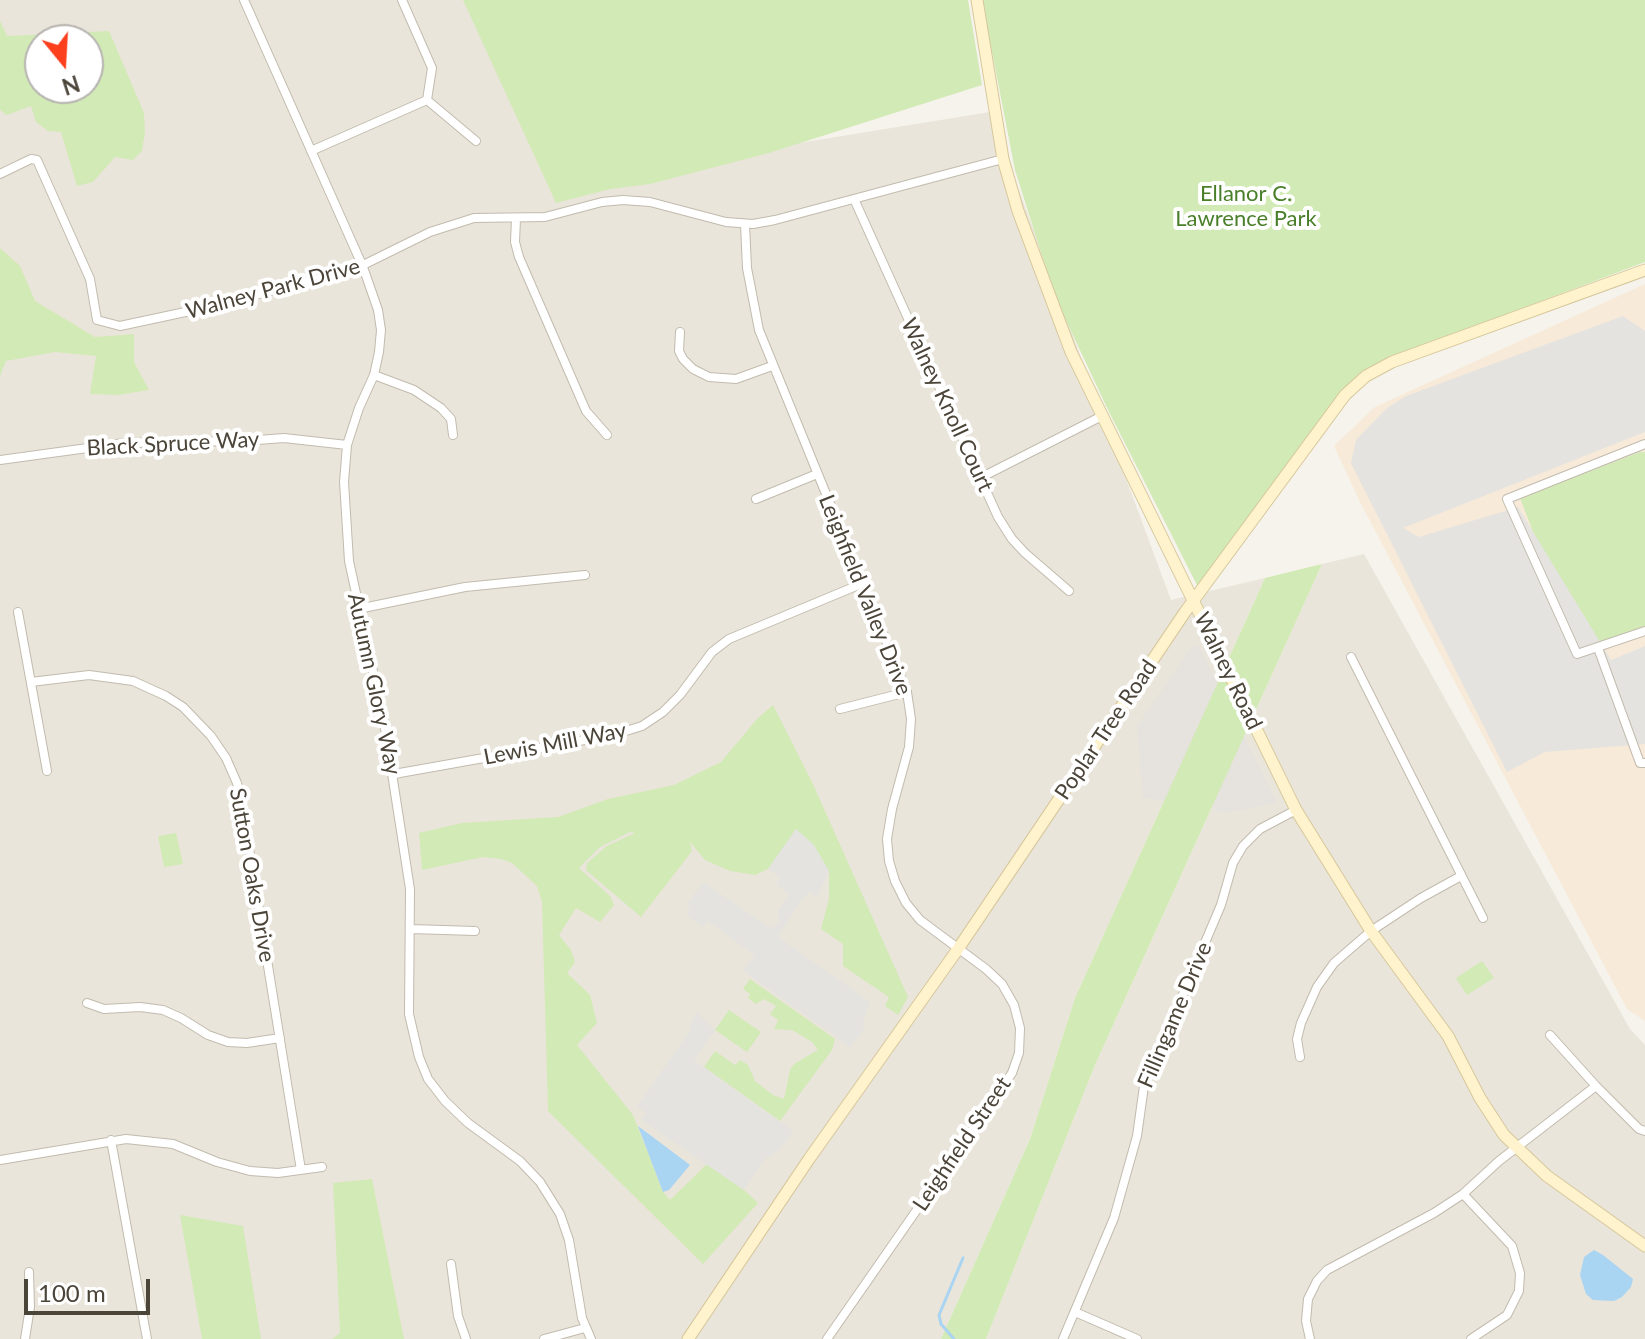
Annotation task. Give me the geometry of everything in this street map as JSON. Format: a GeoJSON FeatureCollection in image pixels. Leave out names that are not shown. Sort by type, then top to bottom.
{"type":"FeatureCollection","features":[{"type":"Feature","properties":{"kind":"main road","name":"Walney Road"},"geometry":{"type":"LineString","coordinates":[[977,0],[1003,159],[1018,211],[1060,323],[1102,416],[1296,810],[1371,931],[1437,1019],[1489,1113],[1516,1148],[1571,1195],[1645,1246]]}},
{"type":"Feature","properties":{"kind":"main road","name":"Poplar Tree Road"},"geometry":{"type":"LineString","coordinates":[[688,1339],[1194,601],[1332,411],[1366,376],[1405,357],[1645,270]]}},
{"type":"Feature","properties":{"kind":"street","name":"Autumn Glory Way"},"geometry":{"type":"LineString","coordinates":[[244,0],[363,267],[374,294],[381,330],[374,375],[347,445],[344,482],[349,561],[394,774],[410,889],[409,1014],[419,1057],[428,1079],[445,1101],[468,1123],[520,1161],[540,1182],[560,1214],[569,1240],[585,1328],[591,1339]]}},
{"type":"Feature","properties":{"kind":"street"},"geometry":{"type":"LineString","coordinates":[[402,0],[432,68],[427,100]]}},
{"type":"Feature","properties":{"kind":"street"},"geometry":{"type":"LineString","coordinates":[[311,151],[427,100]]}},
{"type":"Feature","properties":{"kind":"street"},"geometry":{"type":"LineString","coordinates":[[427,100],[476,141]]}},
{"type":"Feature","properties":{"kind":"street","name":"Walney Park Drive"},"geometry":{"type":"LineString","coordinates":[[0,174],[31,159],[37,160],[90,279],[97,320],[120,326],[246,298],[363,267],[451,224],[474,218],[545,217],[602,202],[623,200],[650,202],[745,224],[775,220],[1003,159]]}},
{"type":"Feature","properties":{"kind":"street","name":"Walney Knoll Court"},"geometry":{"type":"LineString","coordinates":[[854,199],[998,517],[1012,539],[1069,591]]}},
{"type":"Feature","properties":{"kind":"street"},"geometry":{"type":"LineString","coordinates":[[516,219],[515,242],[519,257],[586,411],[607,435]]}},
{"type":"Feature","properties":{"kind":"street","name":"Leighfield Valley Drive"},"geometry":{"type":"LineString","coordinates":[[745,224],[751,296],[772,366],[907,692],[910,736],[888,827],[889,861],[900,892],[914,914],[958,949]]}},
{"type":"Feature","properties":{"kind":"street"},"geometry":{"type":"LineString","coordinates":[[680,332],[679,351],[685,362],[709,377],[736,379],[772,366]]}},
{"type":"Feature","properties":{"kind":"street"},"geometry":{"type":"LineString","coordinates":[[374,375],[414,390],[441,408],[451,419],[453,435]]}},
{"type":"Feature","properties":{"kind":"street"},"geometry":{"type":"LineString","coordinates":[[980,478],[1102,416]]}},
{"type":"Feature","properties":{"kind":"street","name":"Black Spruce Way"},"geometry":{"type":"LineString","coordinates":[[0,460],[124,443],[284,438],[347,445]]}},
{"type":"Feature","properties":{"kind":"street"},"geometry":{"type":"LineString","coordinates":[[1645,444],[1507,499],[1577,654],[1645,631]]}},
{"type":"Feature","properties":{"kind":"street"},"geometry":{"type":"LineString","coordinates":[[756,499],[817,474]]}},
{"type":"Feature","properties":{"kind":"street"},"geometry":{"type":"LineString","coordinates":[[358,609],[465,587],[585,575]]}},
{"type":"Feature","properties":{"kind":"street","name":"Lewis Mill Way"},"geometry":{"type":"LineString","coordinates":[[394,774],[613,735],[642,726],[663,712],[680,695],[712,652],[729,639],[861,584]]}},
{"type":"Feature","properties":{"kind":"street"},"geometry":{"type":"LineString","coordinates":[[18,612],[47,771]]}},
{"type":"Feature","properties":{"kind":"street"},"geometry":{"type":"LineString","coordinates":[[1598,648],[1640,763],[1645,763]]}},
{"type":"Feature","properties":{"kind":"street"},"geometry":{"type":"LineString","coordinates":[[1351,657],[1483,918]]}},
{"type":"Feature","properties":{"kind":"street","name":"Sutton Oaks Drive"},"geometry":{"type":"LineString","coordinates":[[31,682],[89,675],[133,681],[176,702],[203,725],[219,747],[232,771],[242,805],[301,1170]]}},
{"type":"Feature","properties":{"kind":"street"},"geometry":{"type":"LineString","coordinates":[[840,709],[907,692]]}},
{"type":"Feature","properties":{"kind":"street","name":"Fillingame Drive"},"geometry":{"type":"LineString","coordinates":[[1063,1339],[1114,1218],[1137,1136],[1144,1086],[1221,905],[1233,863],[1243,846],[1260,829],[1296,810]]}},
{"type":"Feature","properties":{"kind":"street"},"geometry":{"type":"LineString","coordinates":[[1300,1057],[1299,1030],[1317,987],[1334,963],[1371,931],[1461,876]]}},
{"type":"Feature","properties":{"kind":"street"},"geometry":{"type":"LineString","coordinates":[[411,929],[475,931]]}},
{"type":"Feature","properties":{"kind":"street","name":"Leighfield Street"},"geometry":{"type":"LineString","coordinates":[[827,1339],[997,1095],[1017,1061],[1020,1028],[1011,996],[992,974],[958,949]]}},
{"type":"Feature","properties":{"kind":"street"},"geometry":{"type":"LineString","coordinates":[[87,1003],[104,1009],[140,1007],[163,1010],[208,1035],[228,1042],[247,1043],[280,1038]]}},
{"type":"Feature","properties":{"kind":"street"},"geometry":{"type":"LineString","coordinates":[[1550,1035],[1596,1086],[1639,1129],[1645,1131]]}},
{"type":"Feature","properties":{"kind":"street"},"geometry":{"type":"LineString","coordinates":[[1310,1339],[1306,1321],[1308,1299],[1324,1273],[1463,1194],[1596,1086]]}},
{"type":"Feature","properties":{"kind":"street"},"geometry":{"type":"LineString","coordinates":[[0,1160],[111,1140],[146,1139],[173,1144],[217,1162],[250,1171],[278,1173],[322,1167]]}},
{"type":"Feature","properties":{"kind":"street"},"geometry":{"type":"LineString","coordinates":[[111,1140],[147,1339]]}},
{"type":"Feature","properties":{"kind":"street"},"geometry":{"type":"LineString","coordinates":[[1463,1194],[1512,1246],[1520,1273],[1519,1291],[1512,1308],[1501,1322],[1471,1339]]}},
{"type":"Feature","properties":{"kind":"street"},"geometry":{"type":"LineString","coordinates":[[451,1264],[458,1316],[466,1339]]}},
{"type":"Feature","properties":{"kind":"street"},"geometry":{"type":"LineString","coordinates":[[25,1339],[30,1307],[29,1272]]}},
{"type":"Feature","properties":{"kind":"street"},"geometry":{"type":"LineString","coordinates":[[1075,1312],[1137,1339]]}},
{"type":"Feature","properties":{"kind":"street"},"geometry":{"type":"LineString","coordinates":[[544,1339],[585,1328]]}},
{"type":"Feature","properties":{"kind":"shaded area"},"geometry":{"type":"Polygon","coordinates":[[[0,0],[471,0],[564,181],[990,112],[1171,600],[1265,578],[1075,998],[1030,1139],[941,1339],[0,1339],[0,0]]]}},
{"type":"Feature","properties":{"kind":"shaded area"},"geometry":{"type":"Polygon","coordinates":[[[1645,284],[1645,1021],[1627,1009],[1360,502],[1334,446],[1375,407],[1645,284]]]}},
{"type":"Feature","properties":{"kind":"shaded area"},"geometry":{"type":"Polygon","coordinates":[[[1623,316],[1645,331],[1645,432],[1403,528],[1419,537],[1518,507],[1611,660],[1645,646],[1645,744],[1545,752],[1507,772],[1351,463],[1356,440],[1387,408],[1406,396],[1623,316]]]}},
{"type":"Feature","properties":{"kind":"shaded area"},"geometry":{"type":"Polygon","coordinates":[[[1364,554],[1630,1029],[1645,1045],[1645,1339],[986,1339],[1095,1065],[1322,564],[1364,554]]]}},
{"type":"Feature","properties":{"kind":"shaded area"},"geometry":{"type":"Polygon","coordinates":[[[1192,646],[1199,646],[1277,803],[1224,813],[1205,806],[1143,798],[1137,726],[1192,646]]]}},
{"type":"Feature","properties":{"kind":"shaded area"},"geometry":{"type":"Polygon","coordinates":[[[796,829],[814,845],[829,871],[817,897],[810,892],[802,899],[778,937],[870,1002],[863,1021],[864,1029],[850,1047],[742,970],[754,957],[753,954],[708,921],[703,927],[687,916],[690,909],[687,905],[703,882],[772,929],[779,921],[778,911],[789,894],[776,884],[780,877],[768,869],[796,829]]]}},
{"type":"Feature","properties":{"kind":"shaded area"},"geometry":{"type":"Polygon","coordinates":[[[697,1013],[715,1030],[694,1060],[794,1132],[779,1150],[764,1160],[744,1190],[641,1120],[646,1113],[637,1107],[692,1028],[690,1025],[697,1013]]]}},
{"type":"Feature","properties":{"kind":"green space"},"geometry":{"type":"Polygon","coordinates":[[[463,0],[968,0],[982,85],[769,153],[650,184],[610,189],[556,203],[463,0]]]}},
{"type":"Feature","properties":{"kind":"green space","name":"Ellanor C. Lawrence Park"},"geometry":{"type":"Polygon","coordinates":[[[982,0],[1645,0],[1645,262],[1409,351],[1353,384],[1199,589],[1109,412],[1055,297],[1015,170],[982,0]]]}},
{"type":"Feature","properties":{"kind":"green space"},"geometry":{"type":"Polygon","coordinates":[[[0,21],[7,36],[24,35],[24,104],[104,104],[104,31],[109,31],[144,113],[142,151],[133,160],[115,157],[93,182],[77,186],[61,132],[48,131],[36,122],[31,106],[7,115],[0,110],[0,21]]]}},
{"type":"Feature","properties":{"kind":"green space"},"geometry":{"type":"Polygon","coordinates":[[[0,248],[20,266],[35,301],[95,337],[134,334],[134,362],[149,390],[118,395],[90,394],[96,356],[55,352],[6,361],[0,376],[0,248]]]}},
{"type":"Feature","properties":{"kind":"green space"},"geometry":{"type":"Polygon","coordinates":[[[1645,452],[1645,626],[1586,648],[1550,576],[1520,498],[1645,452]]]}},
{"type":"Feature","properties":{"kind":"green space"},"geometry":{"type":"Polygon","coordinates":[[[1322,564],[1095,1065],[986,1339],[941,1339],[1030,1139],[1075,998],[1265,578],[1322,564]]]}},
{"type":"Feature","properties":{"kind":"green space"},"geometry":{"type":"Polygon","coordinates":[[[773,705],[812,782],[908,997],[898,1015],[885,1006],[889,997],[843,966],[843,944],[821,929],[829,899],[829,871],[796,829],[768,869],[755,875],[730,871],[705,860],[690,842],[692,851],[641,917],[586,870],[587,863],[607,846],[635,833],[630,832],[600,847],[579,868],[610,896],[614,905],[600,922],[576,908],[559,935],[571,950],[575,962],[567,973],[590,995],[597,1023],[577,1045],[633,1115],[663,1192],[670,1200],[707,1164],[758,1203],[703,1264],[548,1111],[542,902],[537,886],[512,863],[501,859],[483,857],[422,870],[419,833],[462,823],[558,817],[608,799],[674,785],[721,762],[773,705]]]}},
{"type":"Feature","properties":{"kind":"green space"},"geometry":{"type":"Polygon","coordinates":[[[176,833],[183,864],[164,867],[158,836],[176,833]]]}},
{"type":"Feature","properties":{"kind":"green space"},"geometry":{"type":"Polygon","coordinates":[[[1482,961],[1494,978],[1467,995],[1456,978],[1482,961]]]}},
{"type":"Feature","properties":{"kind":"green space"},"geometry":{"type":"Polygon","coordinates":[[[750,979],[835,1039],[832,1050],[780,1121],[704,1067],[715,1051],[735,1065],[740,1060],[748,1065],[755,1081],[773,1095],[784,1099],[794,1064],[818,1050],[812,1042],[792,1030],[774,1029],[778,1020],[770,1014],[776,1006],[764,999],[756,1004],[748,998],[750,994],[743,989],[750,979]]]}},
{"type":"Feature","properties":{"kind":"green space"},"geometry":{"type":"Polygon","coordinates":[[[729,1010],[761,1032],[747,1052],[715,1030],[729,1010]]]}},
{"type":"Feature","properties":{"kind":"green space"},"geometry":{"type":"Polygon","coordinates":[[[372,1179],[404,1339],[332,1339],[340,1333],[333,1183],[372,1179]]]}},
{"type":"Feature","properties":{"kind":"green space"},"geometry":{"type":"Polygon","coordinates":[[[180,1215],[243,1226],[261,1339],[202,1339],[180,1215]]]}},
{"type":"Feature","properties":{"kind":"water"},"geometry":{"type":"Polygon","coordinates":[[[638,1126],[690,1165],[669,1190],[663,1192],[638,1126]]]}},
{"type":"Feature","properties":{"kind":"water"},"geometry":{"type":"Polygon","coordinates":[[[1594,1250],[1633,1279],[1631,1287],[1614,1301],[1593,1300],[1586,1294],[1580,1275],[1584,1257],[1594,1250]]]}},
{"type":"Feature","properties":{"kind":"waterway"},"geometry":{"type":"LineString","coordinates":[[954,1339],[941,1324],[939,1315],[963,1258]]}}]}
